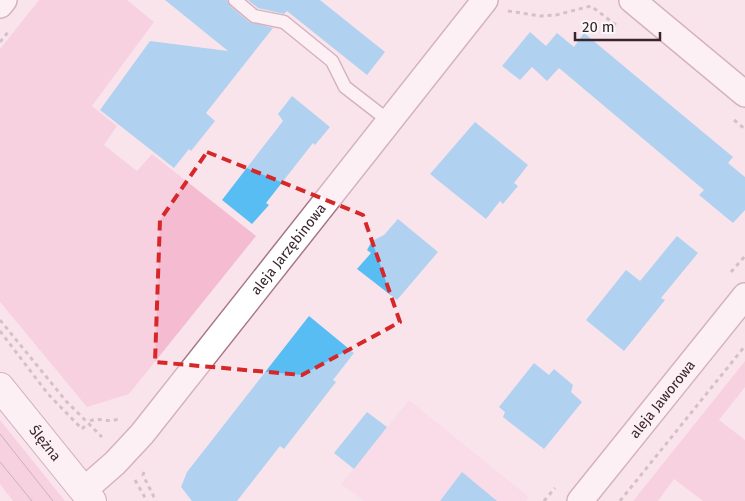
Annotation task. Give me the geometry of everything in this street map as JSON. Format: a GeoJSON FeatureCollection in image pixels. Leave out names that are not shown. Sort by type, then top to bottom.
{"type":"FeatureCollection","features":[{"type":"Feature","properties":{"kind":"main road","name":"Ślężna"},"geometry":{"type":"LineString","coordinates":[[0,387],[88,496]]}},
{"type":"Feature","properties":{"kind":"street"},"geometry":{"type":"LineString","coordinates":[[0,5],[4,0]]}},
{"type":"Feature","properties":{"kind":"street","name":"aleja Jarzębinowa"},"geometry":{"type":"LineString","coordinates":[[88,496],[142,434],[485,0]]}},
{"type":"Feature","properties":{"kind":"street"},"geometry":{"type":"LineString","coordinates":[[632,0],[745,94]]}},
{"type":"Feature","properties":{"kind":"street","name":"aleja Jaworowa"},"geometry":{"type":"LineString","coordinates":[[580,501],[745,296]]}},
{"type":"Feature","properties":{"kind":"lane"},"geometry":{"type":"LineString","coordinates":[[235,0],[254,16],[284,22],[332,61],[345,87],[389,121]]}},
{"type":"Feature","properties":{"kind":"path"},"geometry":{"type":"LineString","coordinates":[[503,17],[509,10],[548,16],[591,6]]}},
{"type":"Feature","properties":{"kind":"path"},"geometry":{"type":"LineString","coordinates":[[0,320],[66,401],[106,441]]}},
{"type":"Feature","properties":{"kind":"path"},"geometry":{"type":"LineString","coordinates":[[0,331],[48,394],[82,429],[85,426]]}},
{"type":"Feature","properties":{"kind":"path"},"geometry":{"type":"LineString","coordinates":[[620,501],[745,346]]}},
{"type":"Feature","properties":{"kind":"path"},"geometry":{"type":"LineString","coordinates":[[90,421],[93,419],[112,421],[122,418]]}},
{"type":"Feature","properties":{"kind":"path"},"geometry":{"type":"LineString","coordinates":[[145,467],[143,475],[156,501]]}},
{"type":"Feature","properties":{"kind":"path"},"geometry":{"type":"LineString","coordinates":[[134,477],[147,501]]}},
{"type":"Feature","properties":{"kind":"highlighted area"},"geometry":{"type":"Polygon","coordinates":[[[207,152],[363,215],[400,322],[302,375],[155,362],[160,220],[207,152]]]}},
{"type":"Feature","properties":{"kind":"shaded area"},"geometry":{"type":"Polygon","coordinates":[[[39,0],[127,0],[154,22],[92,106],[117,126],[104,145],[137,171],[152,154],[256,236],[129,394],[87,407],[0,302],[0,49],[39,0]]]}},
{"type":"Feature","properties":{"kind":"shaded area"},"geometry":{"type":"Polygon","coordinates":[[[745,361],[745,387],[719,420],[745,440],[745,501],[703,501],[674,479],[658,501],[633,501],[745,361]]]}},
{"type":"Feature","properties":{"kind":"shaded area"},"geometry":{"type":"Polygon","coordinates":[[[409,400],[529,497],[526,501],[364,501],[341,484],[409,400]]]}},
{"type":"Feature","properties":{"kind":"shaded area"},"geometry":{"type":"Polygon","coordinates":[[[0,420],[65,501],[13,501],[0,484],[0,420]]]}},
{"type":"Feature","properties":{"kind":"building"},"geometry":{"type":"Polygon","coordinates":[[[165,0],[227,0],[230,6],[249,22],[273,28],[206,113],[215,121],[191,151],[189,149],[174,168],[100,110],[150,41],[228,51],[165,0]]]}},
{"type":"Feature","properties":{"kind":"building"},"geometry":{"type":"Polygon","coordinates":[[[248,0],[320,0],[385,52],[367,75],[287,11],[284,14],[258,8],[248,0]]]}},
{"type":"Feature","properties":{"kind":"building"},"geometry":{"type":"Polygon","coordinates":[[[530,32],[546,46],[557,33],[574,47],[584,33],[733,157],[728,163],[745,177],[745,210],[733,223],[699,195],[704,190],[559,68],[547,81],[532,67],[520,80],[502,66],[530,32]]]}},
{"type":"Feature","properties":{"kind":"building"},"geometry":{"type":"Polygon","coordinates":[[[292,96],[330,127],[315,145],[313,143],[266,203],[269,205],[252,224],[222,200],[283,121],[278,114],[292,96]]]}},
{"type":"Feature","properties":{"kind":"building"},"geometry":{"type":"Polygon","coordinates":[[[475,122],[528,165],[514,183],[518,186],[503,204],[500,201],[486,219],[430,174],[475,122]]]}},
{"type":"Feature","properties":{"kind":"building"},"geometry":{"type":"Polygon","coordinates":[[[398,219],[438,252],[397,300],[357,269],[371,253],[367,250],[372,241],[384,235],[398,219]]]}},
{"type":"Feature","properties":{"kind":"building"},"geometry":{"type":"Polygon","coordinates":[[[677,236],[698,253],[661,298],[665,300],[624,351],[586,320],[626,270],[640,281],[677,236]]]}},
{"type":"Feature","properties":{"kind":"building"},"geometry":{"type":"Polygon","coordinates":[[[309,316],[354,353],[333,380],[336,382],[284,449],[280,446],[237,501],[192,501],[181,487],[187,472],[309,316]]]}},
{"type":"Feature","properties":{"kind":"building"},"geometry":{"type":"Polygon","coordinates":[[[534,363],[549,375],[554,369],[573,385],[571,392],[582,402],[544,449],[503,417],[505,412],[499,407],[534,363]]]}},
{"type":"Feature","properties":{"kind":"building"},"geometry":{"type":"Polygon","coordinates":[[[367,412],[387,427],[354,469],[334,453],[367,412]]]}},
{"type":"Feature","properties":{"kind":"building"},"geometry":{"type":"Polygon","coordinates":[[[462,472],[497,501],[440,501],[462,472]]]}},
{"type":"Feature","properties":{"kind":"tram line"},"geometry":{"type":"LineString","coordinates":[[0,434],[53,501]]}},
{"type":"Feature","properties":{"kind":"tram line"},"geometry":{"type":"LineString","coordinates":[[0,462],[32,501]]}}]}
